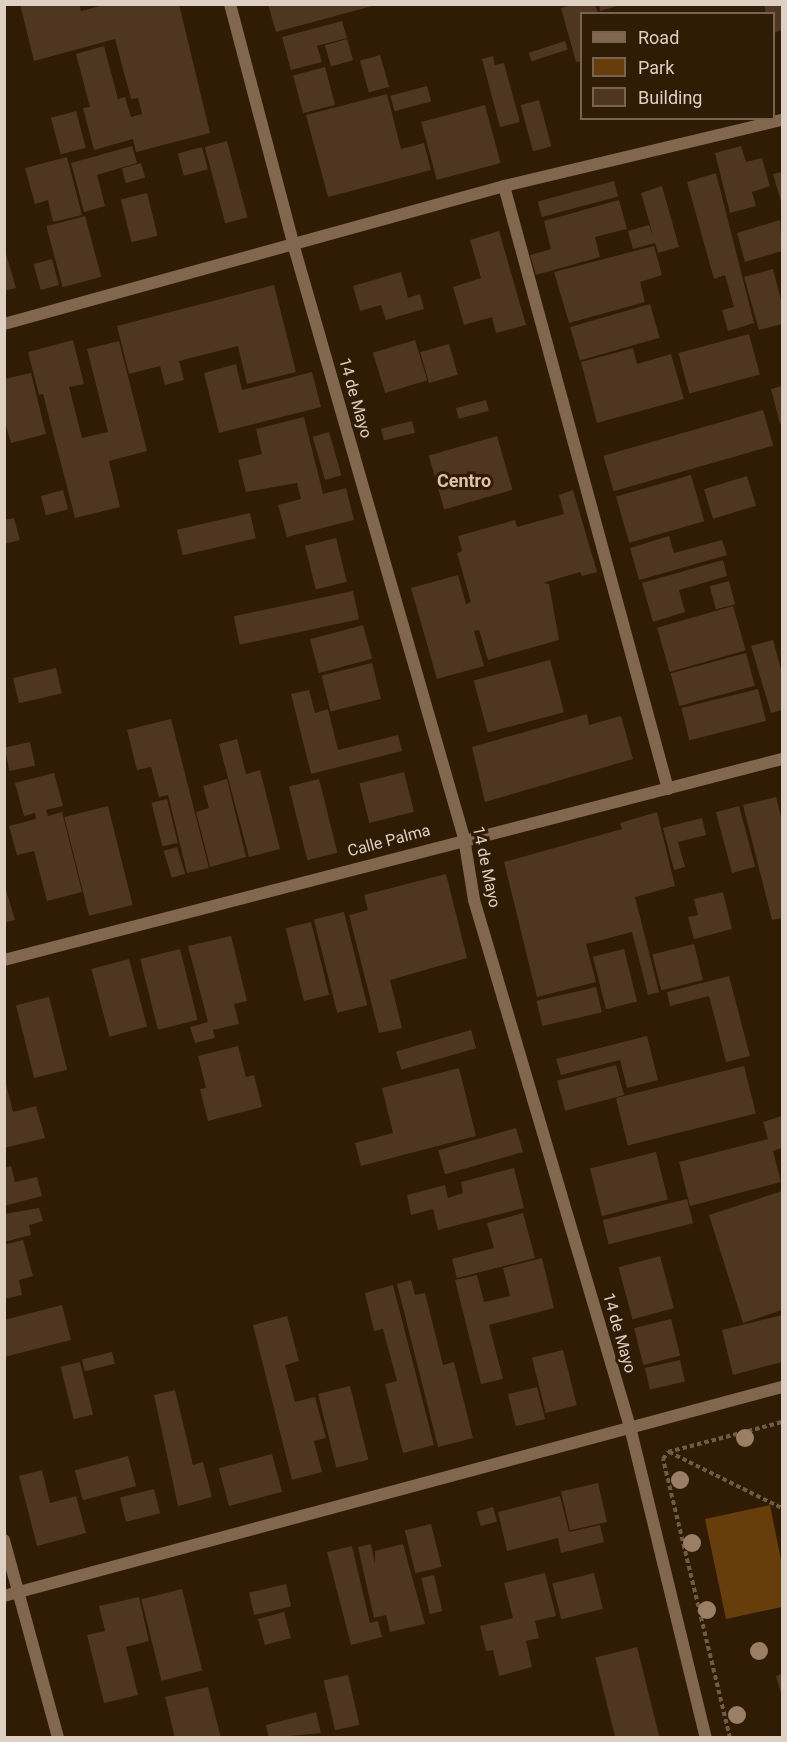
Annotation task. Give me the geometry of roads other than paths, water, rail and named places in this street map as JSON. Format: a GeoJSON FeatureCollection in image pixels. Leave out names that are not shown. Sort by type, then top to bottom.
{"type":"FeatureCollection","features":[{"type":"Feature","properties":{"kind":"street","name":"14 de Mayo"},"geometry":{"type":"LineString","coordinates":[[230,4],[294,247],[464,838],[474,900],[630,1427],[706,1737]]}},
{"type":"Feature","properties":{"kind":"street"},"geometry":{"type":"LineString","coordinates":[[4,324],[294,247],[504,186],[783,120]]}},
{"type":"Feature","properties":{"kind":"street"},"geometry":{"type":"LineString","coordinates":[[504,186],[668,789]]}},
{"type":"Feature","properties":{"kind":"street","name":"Calle Palma"},"geometry":{"type":"LineString","coordinates":[[4,960],[464,838],[783,759]]}},
{"type":"Feature","properties":{"kind":"street"},"geometry":{"type":"LineString","coordinates":[[4,1596],[783,1387]]}},
{"type":"Feature","properties":{"kind":"street"},"geometry":{"type":"LineString","coordinates":[[4,1540],[58,1737]]}},
{"type":"Feature","properties":{"kind":"district","name":"Centro"},"geometry":{"type":"Point","coordinates":[464,481]}}]}
